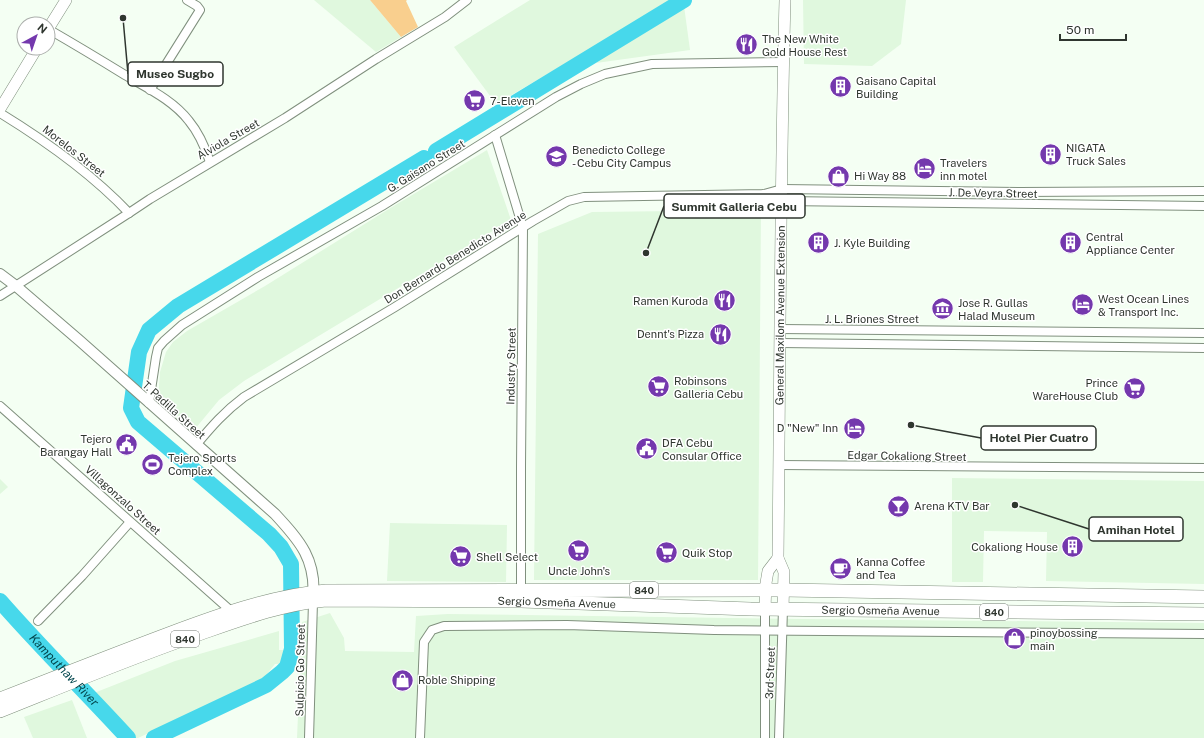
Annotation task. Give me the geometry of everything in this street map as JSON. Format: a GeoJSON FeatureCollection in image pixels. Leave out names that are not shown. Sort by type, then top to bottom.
{"type":"FeatureCollection","features":[{"type":"Feature","properties":{"kind":"highway","name":"Sergio Osmeña Avenue"},"geometry":{"type":"LineString","coordinates":[[85,671],[231,611],[306,598],[342,600],[766,590],[1204,597]]}},
{"type":"Feature","properties":{"kind":"highway","name":"Sergio Osmeña Avenue"},"geometry":{"type":"LineString","coordinates":[[522,596],[765,609],[1204,614]]}},
{"type":"Feature","properties":{"kind":"highway","name":"Sergio Osmeña Avenue"},"geometry":{"type":"LineString","coordinates":[[0,699],[237,620],[285,602]]}},
{"type":"Feature","properties":{"kind":"highway","name":"Sergio Osmeña Avenue"},"geometry":{"type":"LineString","coordinates":[[0,711],[63,679]]}},
{"type":"Feature","properties":{"kind":"main road"},"geometry":{"type":"LineString","coordinates":[[56,16],[66,0]]}},
{"type":"Feature","properties":{"kind":"main road","name":"General Maxilom Avenue Extension"},"geometry":{"type":"LineString","coordinates":[[783,609],[784,572],[778,558],[781,201],[785,0]]}},
{"type":"Feature","properties":{"kind":"main road"},"geometry":{"type":"LineString","coordinates":[[0,109],[32,56]]}},
{"type":"Feature","properties":{"kind":"main road"},"geometry":{"type":"LineString","coordinates":[[765,609],[768,571],[778,558]]}},
{"type":"Feature","properties":{"kind":"street"},"geometry":{"type":"LineString","coordinates":[[150,90],[200,10],[197,6],[187,0]]}},
{"type":"Feature","properties":{"kind":"street","name":"Alviola Street"},"geometry":{"type":"LineString","coordinates":[[0,296],[150,199],[285,118],[376,59],[445,17],[467,0]]}},
{"type":"Feature","properties":{"kind":"street"},"geometry":{"type":"LineString","coordinates":[[56,34],[150,90],[180,111],[189,121],[206,151],[210,162]]}},
{"type":"Feature","properties":{"kind":"street","name":"G. Gaisano Street"},"geometry":{"type":"LineString","coordinates":[[149,403],[158,348],[182,325],[258,277],[382,206],[556,97],[605,74],[652,64],[783,62]]}},
{"type":"Feature","properties":{"kind":"street","name":"Morelos Street"},"geometry":{"type":"LineString","coordinates":[[0,113],[25,128],[53,148],[114,197],[129,214]]}},
{"type":"Feature","properties":{"kind":"street","name":"Industry Street"},"geometry":{"type":"LineString","coordinates":[[495,135],[523,228],[521,467],[522,596]]}},
{"type":"Feature","properties":{"kind":"street","name":"J. De Veyra Street"},"geometry":{"type":"LineString","coordinates":[[782,189],[1019,192],[1204,191]]}},
{"type":"Feature","properties":{"kind":"street","name":"Don Bernardo Benedicto Avenue"},"geometry":{"type":"LineString","coordinates":[[196,445],[227,410],[244,397],[568,201],[584,197],[764,194],[782,189]]}},
{"type":"Feature","properties":{"kind":"street"},"geometry":{"type":"LineString","coordinates":[[1018,204],[1019,192]]}},
{"type":"Feature","properties":{"kind":"street","name":"Don Bernardo Benedicto Avenue"},"geometry":{"type":"LineString","coordinates":[[764,194],[781,201]]}},
{"type":"Feature","properties":{"kind":"street","name":"J. De Veyra Street"},"geometry":{"type":"LineString","coordinates":[[781,201],[1204,206]]}},
{"type":"Feature","properties":{"kind":"street","name":"T. Padilla Street"},"geometry":{"type":"LineString","coordinates":[[0,274],[16,286],[275,514],[296,536],[309,560],[306,598]]}},
{"type":"Feature","properties":{"kind":"street","name":"J. L. Briones Street"},"geometry":{"type":"LineString","coordinates":[[780,329],[1204,333]]}},
{"type":"Feature","properties":{"kind":"street"},"geometry":{"type":"LineString","coordinates":[[980,330],[980,345]]}},
{"type":"Feature","properties":{"kind":"street"},"geometry":{"type":"LineString","coordinates":[[1106,346],[1107,332]]}},
{"type":"Feature","properties":{"kind":"street"},"geometry":{"type":"LineString","coordinates":[[780,343],[1204,348]]}},
{"type":"Feature","properties":{"kind":"street","name":"Villagonzalo Street"},"geometry":{"type":"LineString","coordinates":[[0,406],[231,611]]}},
{"type":"Feature","properties":{"kind":"street","name":"Edgar Cokaliong Street"},"geometry":{"type":"LineString","coordinates":[[779,465],[1204,468]]}},
{"type":"Feature","properties":{"kind":"street"},"geometry":{"type":"LineString","coordinates":[[38,621],[82,576],[130,522]]}},
{"type":"Feature","properties":{"kind":"street","name":"Sulpicio Go Street"},"geometry":{"type":"LineString","coordinates":[[306,598],[309,738]]}},
{"type":"Feature","properties":{"kind":"street","name":"3rd Street"},"geometry":{"type":"LineString","coordinates":[[765,609],[765,738]]}},
{"type":"Feature","properties":{"kind":"street","name":"3rd Street"},"geometry":{"type":"LineString","coordinates":[[779,738],[783,609]]}},
{"type":"Feature","properties":{"kind":"street"},"geometry":{"type":"LineString","coordinates":[[420,738],[424,642],[428,635],[437,628],[444,626],[567,625],[782,631],[1204,634]]}},
{"type":"Feature","properties":{"kind":"shaded area"},"geometry":{"type":"Polygon","coordinates":[[[314,0],[370,0],[401,37],[376,52],[314,0]]]}},
{"type":"Feature","properties":{"kind":"shaded area"},"geometry":{"type":"Polygon","coordinates":[[[370,0],[407,0],[406,1],[418,27],[401,37],[370,0]]]}},
{"type":"Feature","properties":{"kind":"shaded area"},"geometry":{"type":"Polygon","coordinates":[[[530,0],[674,0],[496,104],[454,47],[530,0]]]}},
{"type":"Feature","properties":{"kind":"shaded area"},"geometry":{"type":"Polygon","coordinates":[[[803,0],[906,0],[901,44],[872,66],[804,64],[803,0]]]}},
{"type":"Feature","properties":{"kind":"shaded area"},"geometry":{"type":"Polygon","coordinates":[[[684,6],[690,50],[596,63],[635,35],[684,6]]]}},
{"type":"Feature","properties":{"kind":"shaded area"},"geometry":{"type":"Polygon","coordinates":[[[487,150],[511,220],[244,381],[219,400],[195,429],[158,401],[160,372],[166,352],[173,342],[187,331],[265,286],[487,150]]]}},
{"type":"Feature","properties":{"kind":"shaded area","name":"Robinsons Galleria Cebu"},"geometry":{"type":"Polygon","coordinates":[[[761,210],[758,580],[534,580],[538,234],[592,212],[761,210]]]}},
{"type":"Feature","properties":{"kind":"shaded area"},"geometry":{"type":"Polygon","coordinates":[[[952,478],[1204,481],[1204,584],[1046,581],[1047,532],[984,531],[983,582],[952,582],[952,478]]]}},
{"type":"Feature","properties":{"kind":"shaded area"},"geometry":{"type":"Polygon","coordinates":[[[0,479],[8,487],[0,494],[0,479]]]}},
{"type":"Feature","properties":{"kind":"shaded area"},"geometry":{"type":"Polygon","coordinates":[[[390,523],[507,525],[506,582],[387,581],[390,523]]]}},
{"type":"Feature","properties":{"kind":"shaded area"},"geometry":{"type":"Polygon","coordinates":[[[330,613],[344,638],[345,651],[414,652],[416,616],[448,614],[1204,623],[1204,738],[297,738],[302,622],[330,613]]]}},
{"type":"Feature","properties":{"kind":"shaded area"},"geometry":{"type":"Polygon","coordinates":[[[279,631],[279,650],[297,650],[295,663],[275,664],[262,680],[138,738],[131,738],[94,693],[175,661],[279,631]]]}},
{"type":"Feature","properties":{"kind":"shaded area"},"geometry":{"type":"Polygon","coordinates":[[[72,700],[87,738],[33,738],[24,717],[72,700]]]}},
{"type":"Feature","properties":{"kind":"waterway"},"geometry":{"type":"LineString","coordinates":[[436,151],[684,0]]}},
{"type":"Feature","properties":{"kind":"waterway"},"geometry":{"type":"LineString","coordinates":[[154,738],[266,685],[287,667],[292,649],[291,564],[281,547],[269,534],[138,422],[131,408],[139,352],[149,330],[178,306],[424,158]]}},
{"type":"Feature","properties":{"kind":"waterway","name":"Kamputhaw River"},"geometry":{"type":"LineString","coordinates":[[0,601],[31,636],[128,738]]}},
{"type":"Feature","properties":{"kind":"place","name":"Museo Sugbo"},"geometry":{"type":"Point","coordinates":[123,18]}},
{"type":"Feature","properties":{"kind":"place","name":"The New White Gold House Rest"},"geometry":{"type":"Point","coordinates":[747,45]}},
{"type":"Feature","properties":{"kind":"place","name":"Gaisano Capital Building"},"geometry":{"type":"Point","coordinates":[841,87]}},
{"type":"Feature","properties":{"kind":"place","name":"7-Eleven"},"geometry":{"type":"Point","coordinates":[474,101]}},
{"type":"Feature","properties":{"kind":"place","name":"NIGATA Truck Sales"},"geometry":{"type":"Point","coordinates":[1050,154]}},
{"type":"Feature","properties":{"kind":"place","name":"Benedicto College - Cebu City Campus"},"geometry":{"type":"Point","coordinates":[556,156]}},
{"type":"Feature","properties":{"kind":"place","name":"Travelers inn motel"},"geometry":{"type":"Point","coordinates":[924,169]}},
{"type":"Feature","properties":{"kind":"place","name":"Hi Way 88"},"geometry":{"type":"Point","coordinates":[838,176]}},
{"type":"Feature","properties":{"kind":"place","name":"J. Kyle Building"},"geometry":{"type":"Point","coordinates":[819,243]}},
{"type":"Feature","properties":{"kind":"place","name":"Central Appliance Center"},"geometry":{"type":"Point","coordinates":[1070,243]}},
{"type":"Feature","properties":{"kind":"place","name":"Summit Galleria Cebu"},"geometry":{"type":"Point","coordinates":[646,253]}},
{"type":"Feature","properties":{"kind":"place","name":"Ramen Kuroda"},"geometry":{"type":"Point","coordinates":[724,301]}},
{"type":"Feature","properties":{"kind":"place","name":"West Ocean Lines & Transport Inc."},"geometry":{"type":"Point","coordinates":[1082,305]}},
{"type":"Feature","properties":{"kind":"place","name":"Jose R. Gullas Halad Museum"},"geometry":{"type":"Point","coordinates":[942,309]}},
{"type":"Feature","properties":{"kind":"place","name":"Dennt's Pizza"},"geometry":{"type":"Point","coordinates":[720,334]}},
{"type":"Feature","properties":{"kind":"place","name":"Robinsons Galleria Cebu"},"geometry":{"type":"Point","coordinates":[658,387]}},
{"type":"Feature","properties":{"kind":"place","name":"Prince WareHouse Club"},"geometry":{"type":"Point","coordinates":[1134,389]}},
{"type":"Feature","properties":{"kind":"place","name":"Hotel Pier Cuatro"},"geometry":{"type":"Point","coordinates":[911,425]}},
{"type":"Feature","properties":{"kind":"place","name":"D \"New\" Inn"},"geometry":{"type":"Point","coordinates":[854,428]}},
{"type":"Feature","properties":{"kind":"place","name":"Tejero Barangay Hall"},"geometry":{"type":"Point","coordinates":[127,445]}},
{"type":"Feature","properties":{"kind":"place","name":"DFA Cebu Consular Office"},"geometry":{"type":"Point","coordinates":[646,449]}},
{"type":"Feature","properties":{"kind":"place","name":"Tejero Sports Complex"},"geometry":{"type":"Point","coordinates":[153,464]}},
{"type":"Feature","properties":{"kind":"place","name":"Amihan Hotel"},"geometry":{"type":"Point","coordinates":[1015,505]}},
{"type":"Feature","properties":{"kind":"place","name":"Arena KTV Bar"},"geometry":{"type":"Point","coordinates":[898,506]}},
{"type":"Feature","properties":{"kind":"place","name":"Cokaliong House"},"geometry":{"type":"Point","coordinates":[1073,547]}},
{"type":"Feature","properties":{"kind":"place","name":"Uncle John's"},"geometry":{"type":"Point","coordinates":[579,551]}},
{"type":"Feature","properties":{"kind":"place","name":"Quik Stop"},"geometry":{"type":"Point","coordinates":[667,553]}},
{"type":"Feature","properties":{"kind":"place","name":"Shell Select"},"geometry":{"type":"Point","coordinates":[461,557]}},
{"type":"Feature","properties":{"kind":"place","name":"Kanna Coffee and Tea"},"geometry":{"type":"Point","coordinates":[840,568]}},
{"type":"Feature","properties":{"kind":"place","name":"pinoybossing main"},"geometry":{"type":"Point","coordinates":[1015,639]}},
{"type":"Feature","properties":{"kind":"place","name":"Roble Shipping"},"geometry":{"type":"Point","coordinates":[402,680]}}]}
